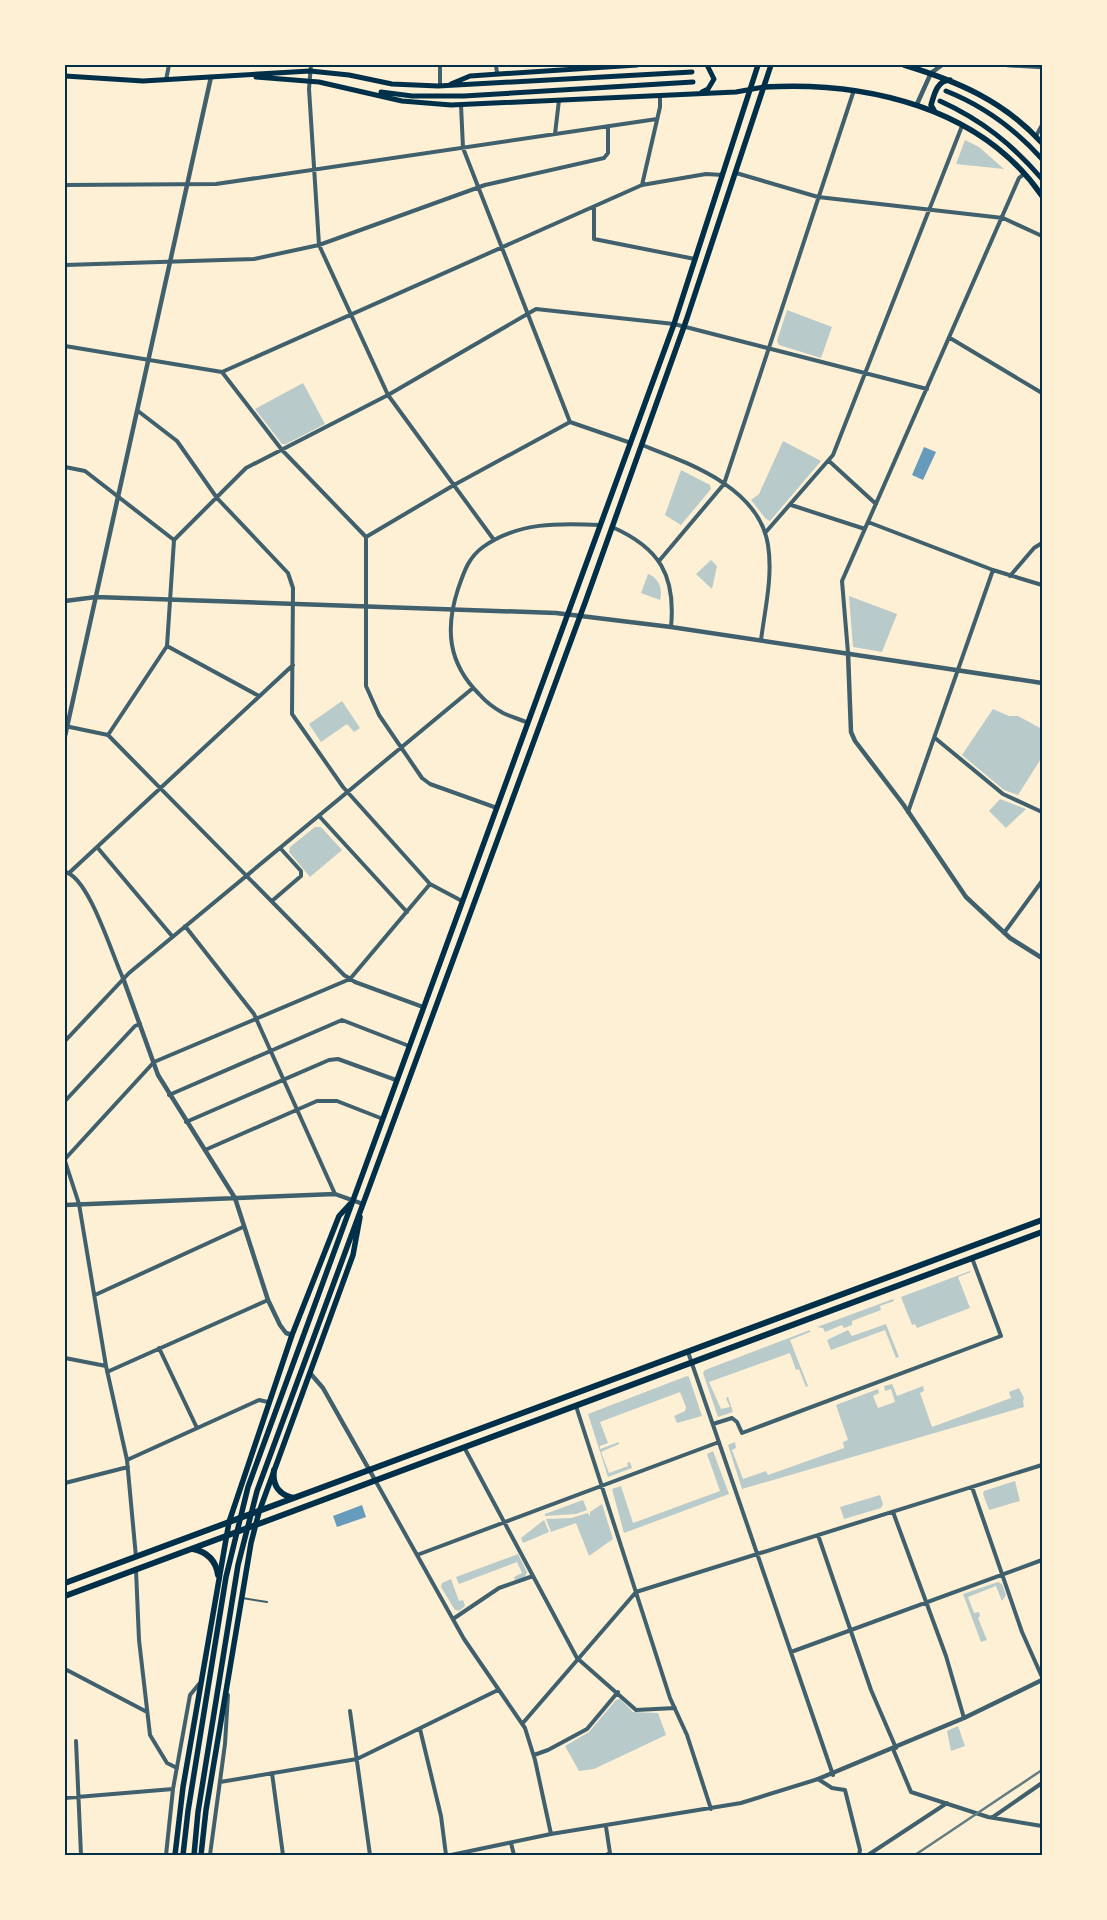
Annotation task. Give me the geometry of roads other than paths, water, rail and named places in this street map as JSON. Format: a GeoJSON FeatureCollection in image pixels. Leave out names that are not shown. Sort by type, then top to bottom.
{"type":"FeatureCollection","features":[{"type":"Feature","properties":{"kind":"highway"},"geometry":{"type":"LineString","coordinates":[[65,1582],[259,1512],[1042,1220]]}},
{"type":"Feature","properties":{"kind":"highway"},"geometry":{"type":"LineString","coordinates":[[65,1596],[1042,1232]]}},
{"type":"Feature","properties":{"kind":"highway"},"geometry":{"type":"LineString","coordinates":[[274,1470],[274,1482],[279,1490],[286,1495],[296,1498]]}},
{"type":"Feature","properties":{"kind":"highway"},"geometry":{"type":"LineString","coordinates":[[192,1549],[201,1552],[213,1560],[218,1575]]}},
{"type":"Feature","properties":{"kind":"main road"},"geometry":{"type":"LineString","coordinates":[[449,85],[470,76],[497,73],[566,67],[636,65]]}},
{"type":"Feature","properties":{"kind":"main road"},"geometry":{"type":"LineString","coordinates":[[701,93],[708,89],[714,79],[707,65]]}},
{"type":"Feature","properties":{"kind":"main road"},"geometry":{"type":"LineString","coordinates":[[183,1855],[188,1811],[229,1559],[242,1507],[396,1080],[674,324],[758,65]]}},
{"type":"Feature","properties":{"kind":"main road"},"geometry":{"type":"LineString","coordinates":[[194,1855],[198,1812],[238,1565],[252,1507],[300,1371],[642,445],[684,327],[771,65]]}},
{"type":"Feature","properties":{"kind":"main road"},"geometry":{"type":"LineString","coordinates":[[904,65],[931,73],[978,92],[999,106],[1042,143]]}},
{"type":"Feature","properties":{"kind":"main road"},"geometry":{"type":"LineString","coordinates":[[65,76],[131,81],[166,80],[249,76],[310,68],[392,84],[440,86],[692,72]]}},
{"type":"Feature","properties":{"kind":"main road"},"geometry":{"type":"LineString","coordinates":[[249,76],[308,81],[412,96],[464,96],[693,82]]}},
{"type":"Feature","properties":{"kind":"main road"},"geometry":{"type":"LineString","coordinates":[[935,112],[932,105],[936,91],[944,80],[950,80]]}},
{"type":"Feature","properties":{"kind":"main road"},"geometry":{"type":"LineString","coordinates":[[356,89],[409,102],[461,105],[701,93],[786,86],[854,90],[888,96],[917,104],[962,126],[994,146],[1024,174],[1042,196]]}},
{"type":"Feature","properties":{"kind":"main road"},"geometry":{"type":"LineString","coordinates":[[946,91],[971,102],[997,119],[1017,134],[1042,159]]}},
{"type":"Feature","properties":{"kind":"main road"},"geometry":{"type":"LineString","coordinates":[[940,101],[969,115],[997,134],[1019,153],[1042,179]]}},
{"type":"Feature","properties":{"kind":"main road"},"geometry":{"type":"LineString","coordinates":[[175,1855],[180,1801],[225,1536],[253,1445],[292,1335],[339,1216],[354,1200]]}},
{"type":"Feature","properties":{"kind":"main road"},"geometry":{"type":"LineString","coordinates":[[201,1855],[206,1810],[256,1524],[281,1450],[353,1255],[363,1204]]}},
{"type":"Feature","properties":{"kind":"main road"},"geometry":{"type":"LineString","coordinates":[[253,1445],[255,1455],[264,1461],[270,1460],[281,1450]]}},
{"type":"Feature","properties":{"kind":"main road"},"geometry":{"type":"LineString","coordinates":[[215,1593],[242,1598]]}},
{"type":"Feature","properties":{"kind":"street"},"geometry":{"type":"LineString","coordinates":[[166,80],[169,65]]}},
{"type":"Feature","properties":{"kind":"street"},"geometry":{"type":"LineString","coordinates":[[440,65],[440,86]]}},
{"type":"Feature","properties":{"kind":"street"},"geometry":{"type":"LineString","coordinates":[[496,65],[497,73]]}},
{"type":"Feature","properties":{"kind":"street"},"geometry":{"type":"LineString","coordinates":[[917,104],[931,73],[942,65]]}},
{"type":"Feature","properties":{"kind":"street"},"geometry":{"type":"LineString","coordinates":[[1007,65],[1042,67]]}},
{"type":"Feature","properties":{"kind":"street"},"geometry":{"type":"LineString","coordinates":[[310,68],[308,81],[319,246],[388,395],[494,540]]}},
{"type":"Feature","properties":{"kind":"street"},"geometry":{"type":"LineString","coordinates":[[65,736],[211,77]]}},
{"type":"Feature","properties":{"kind":"street"},"geometry":{"type":"LineString","coordinates":[[659,561],[724,484],[854,90]]}},
{"type":"Feature","properties":{"kind":"street"},"geometry":{"type":"LineString","coordinates":[[642,185],[657,119],[660,95]]}},
{"type":"Feature","properties":{"kind":"street"},"geometry":{"type":"LineString","coordinates":[[556,134],[560,100]]}},
{"type":"Feature","properties":{"kind":"street"},"geometry":{"type":"LineString","coordinates":[[461,105],[463,148],[570,422]]}},
{"type":"Feature","properties":{"kind":"street"},"geometry":{"type":"LineString","coordinates":[[65,184],[216,184],[657,119]]}},
{"type":"Feature","properties":{"kind":"street"},"geometry":{"type":"LineString","coordinates":[[1036,136],[1042,125]]}},
{"type":"Feature","properties":{"kind":"street"},"geometry":{"type":"LineString","coordinates":[[65,265],[254,259],[319,246],[479,189],[485,185],[604,158],[608,153],[608,126]]}},
{"type":"Feature","properties":{"kind":"street"},"geometry":{"type":"LineString","coordinates":[[765,533],[829,461],[866,373],[962,126]]}},
{"type":"Feature","properties":{"kind":"street"},"geometry":{"type":"LineString","coordinates":[[736,173],[818,197],[1003,218],[1042,236]]}},
{"type":"Feature","properties":{"kind":"street"},"geometry":{"type":"LineString","coordinates":[[65,346],[222,372],[642,185],[706,174],[723,175]]}},
{"type":"Feature","properties":{"kind":"street"},"geometry":{"type":"LineString","coordinates":[[1024,174],[1019,178],[842,581],[853,736],[963,893],[1004,933],[1042,958]]}},
{"type":"Feature","properties":{"kind":"street"},"geometry":{"type":"LineString","coordinates":[[594,207],[594,239],[696,259]]}},
{"type":"Feature","properties":{"kind":"street"},"geometry":{"type":"LineString","coordinates":[[108,736],[167,646],[174,540],[246,468],[388,395],[536,308],[674,324],[927,389]]}},
{"type":"Feature","properties":{"kind":"street"},"geometry":{"type":"LineString","coordinates":[[950,338],[1042,393]]}},
{"type":"Feature","properties":{"kind":"street"},"geometry":{"type":"LineString","coordinates":[[222,372],[282,450],[366,537],[366,686],[379,715],[422,778],[430,784],[497,808]]}},
{"type":"Feature","properties":{"kind":"street"},"geometry":{"type":"LineString","coordinates":[[138,411],[177,441],[217,498],[285,569],[292,583],[292,714],[348,793],[430,884],[462,901]]}},
{"type":"Feature","properties":{"kind":"street"},"geometry":{"type":"LineString","coordinates":[[366,537],[454,485],[570,422],[631,443]]}},
{"type":"Feature","properties":{"kind":"street"},"geometry":{"type":"LineString","coordinates":[[642,445],[685,462],[724,484],[751,508],[765,533],[770,567],[760,640]]}},
{"type":"Feature","properties":{"kind":"street"},"geometry":{"type":"LineString","coordinates":[[829,461],[876,504]]}},
{"type":"Feature","properties":{"kind":"street"},"geometry":{"type":"LineString","coordinates":[[65,467],[85,471],[174,540]]}},
{"type":"Feature","properties":{"kind":"street"},"geometry":{"type":"LineString","coordinates":[[791,505],[865,529]]}},
{"type":"Feature","properties":{"kind":"street"},"geometry":{"type":"LineString","coordinates":[[868,522],[993,570],[1042,585]]}},
{"type":"Feature","properties":{"kind":"street"},"geometry":{"type":"LineString","coordinates":[[528,723],[492,706],[473,688],[453,656],[453,609],[467,564],[477,551],[494,540],[517,531],[548,523],[600,525]]}},
{"type":"Feature","properties":{"kind":"street"},"geometry":{"type":"LineString","coordinates":[[612,527],[640,542],[659,561],[670,583],[672,627]]}},
{"type":"Feature","properties":{"kind":"street"},"geometry":{"type":"LineString","coordinates":[[1010,576],[1034,548],[1042,543]]}},
{"type":"Feature","properties":{"kind":"street"},"geometry":{"type":"LineString","coordinates":[[908,812],[993,570]]}},
{"type":"Feature","properties":{"kind":"street"},"geometry":{"type":"LineString","coordinates":[[65,601],[96,598],[171,600],[580,615],[672,627],[1042,683]]}},
{"type":"Feature","properties":{"kind":"street"},"geometry":{"type":"LineString","coordinates":[[167,646],[259,696]]}},
{"type":"Feature","properties":{"kind":"street"},"geometry":{"type":"LineString","coordinates":[[292,1335],[286,1333],[280,1325],[268,1300],[235,1198],[169,1095],[154,1062],[123,978],[88,896],[81,882],[67,872],[161,789],[293,664]]}},
{"type":"Feature","properties":{"kind":"street"},"geometry":{"type":"LineString","coordinates":[[65,1041],[123,978],[402,749],[473,688]]}},
{"type":"Feature","properties":{"kind":"street"},"geometry":{"type":"LineString","coordinates":[[66,726],[108,736],[350,979],[423,1007]]}},
{"type":"Feature","properties":{"kind":"street"},"geometry":{"type":"LineString","coordinates":[[935,738],[1003,794],[1042,812]]}},
{"type":"Feature","properties":{"kind":"street"},"geometry":{"type":"LineString","coordinates":[[320,816],[407,912]]}},
{"type":"Feature","properties":{"kind":"street"},"geometry":{"type":"LineString","coordinates":[[97,847],[172,936]]}},
{"type":"Feature","properties":{"kind":"street"},"geometry":{"type":"LineString","coordinates":[[272,901],[301,876],[301,871],[281,849]]}},
{"type":"Feature","properties":{"kind":"street"},"geometry":{"type":"LineString","coordinates":[[1004,933],[1042,881]]}},
{"type":"Feature","properties":{"kind":"street"},"geometry":{"type":"LineString","coordinates":[[136,1557],[127,1460],[107,1372],[79,1204],[65,1160],[154,1062],[350,979],[430,884]]}},
{"type":"Feature","properties":{"kind":"street"},"geometry":{"type":"LineString","coordinates":[[185,926],[257,1020],[335,1194]]}},
{"type":"Feature","properties":{"kind":"street"},"geometry":{"type":"LineString","coordinates":[[169,1095],[342,1020],[409,1046]]}},
{"type":"Feature","properties":{"kind":"street"},"geometry":{"type":"LineString","coordinates":[[65,1101],[135,1026],[140,1024]]}},
{"type":"Feature","properties":{"kind":"street"},"geometry":{"type":"LineString","coordinates":[[186,1122],[328,1060],[338,1059],[396,1080]]}},
{"type":"Feature","properties":{"kind":"street"},"geometry":{"type":"LineString","coordinates":[[204,1150],[317,1101],[330,1100],[383,1119]]}},
{"type":"Feature","properties":{"kind":"street"},"geometry":{"type":"LineString","coordinates":[[65,1205],[335,1194],[363,1204]]}},
{"type":"Feature","properties":{"kind":"street"},"geometry":{"type":"LineString","coordinates":[[95,1295],[243,1227]]}},
{"type":"Feature","properties":{"kind":"street"},"geometry":{"type":"LineString","coordinates":[[713,1424],[732,1418],[737,1422],[742,1433],[1001,1336],[972,1258]]}},
{"type":"Feature","properties":{"kind":"street"},"geometry":{"type":"LineString","coordinates":[[107,1372],[268,1300]]}},
{"type":"Feature","properties":{"kind":"street"},"geometry":{"type":"LineString","coordinates":[[159,1348],[197,1428]]}},
{"type":"Feature","properties":{"kind":"street"},"geometry":{"type":"LineString","coordinates":[[688,1352],[833,1774]]}},
{"type":"Feature","properties":{"kind":"street"},"geometry":{"type":"LineString","coordinates":[[65,1358],[106,1366]]}},
{"type":"Feature","properties":{"kind":"street"},"geometry":{"type":"LineString","coordinates":[[310,1373],[323,1388],[453,1619],[522,1724],[534,1755],[551,1834]]}},
{"type":"Feature","properties":{"kind":"street"},"geometry":{"type":"LineString","coordinates":[[127,1460],[259,1400],[268,1402]]}},
{"type":"Feature","properties":{"kind":"street"},"geometry":{"type":"LineString","coordinates":[[576,1406],[675,1708],[687,1735],[712,1809]]}},
{"type":"Feature","properties":{"kind":"street"},"geometry":{"type":"LineString","coordinates":[[417,1555],[719,1442]]}},
{"type":"Feature","properties":{"kind":"street"},"geometry":{"type":"LineString","coordinates":[[464,1447],[578,1658],[636,1710],[675,1708]]}},
{"type":"Feature","properties":{"kind":"street"},"geometry":{"type":"LineString","coordinates":[[65,1483],[128,1466]]}},
{"type":"Feature","properties":{"kind":"street"},"geometry":{"type":"LineString","coordinates":[[522,1724],[636,1592],[1042,1466]]}},
{"type":"Feature","properties":{"kind":"street"},"geometry":{"type":"LineString","coordinates":[[451,1855],[551,1834],[712,1809],[769,1796],[833,1774],[895,1748],[964,1718],[1042,1679],[1022,1632],[972,1487]]}},
{"type":"Feature","properties":{"kind":"street"},"geometry":{"type":"LineString","coordinates":[[893,1512],[946,1656],[964,1718]]}},
{"type":"Feature","properties":{"kind":"street"},"geometry":{"type":"LineString","coordinates":[[818,1535],[871,1690],[911,1792],[992,1817],[1042,1826]]}},
{"type":"Feature","properties":{"kind":"street"},"geometry":{"type":"LineString","coordinates":[[791,1652],[1042,1560]]}},
{"type":"Feature","properties":{"kind":"street"},"geometry":{"type":"LineString","coordinates":[[136,1570],[139,1640],[151,1738],[167,1764],[177,1768]]}},
{"type":"Feature","properties":{"kind":"street"},"geometry":{"type":"LineString","coordinates":[[453,1619],[499,1588],[533,1576]]}},
{"type":"Feature","properties":{"kind":"street"},"geometry":{"type":"LineString","coordinates":[[65,1669],[147,1712]]}},
{"type":"Feature","properties":{"kind":"street"},"geometry":{"type":"LineString","coordinates":[[210,1855],[225,1744],[228,1680]]}},
{"type":"Feature","properties":{"kind":"street"},"geometry":{"type":"LineString","coordinates":[[166,1855],[173,1789],[190,1695],[199,1684]]}},
{"type":"Feature","properties":{"kind":"street"},"geometry":{"type":"LineString","coordinates":[[220,1782],[357,1760],[498,1690]]}},
{"type":"Feature","properties":{"kind":"street"},"geometry":{"type":"LineString","coordinates":[[534,1755],[548,1750],[587,1729],[618,1692]]}},
{"type":"Feature","properties":{"kind":"street"},"geometry":{"type":"LineString","coordinates":[[350,1711],[370,1855]]}},
{"type":"Feature","properties":{"kind":"street"},"geometry":{"type":"LineString","coordinates":[[420,1729],[441,1816],[446,1855]]}},
{"type":"Feature","properties":{"kind":"street"},"geometry":{"type":"LineString","coordinates":[[76,1741],[81,1855]]}},
{"type":"Feature","properties":{"kind":"street"},"geometry":{"type":"LineString","coordinates":[[272,1773],[283,1855]]}},
{"type":"Feature","properties":{"kind":"street"},"geometry":{"type":"LineString","coordinates":[[818,1779],[832,1788],[844,1790],[860,1850],[859,1855]]}},
{"type":"Feature","properties":{"kind":"street"},"geometry":{"type":"LineString","coordinates":[[992,1817],[1042,1783]]}},
{"type":"Feature","properties":{"kind":"street"},"geometry":{"type":"LineString","coordinates":[[65,1798],[173,1789]]}},
{"type":"Feature","properties":{"kind":"street"},"geometry":{"type":"LineString","coordinates":[[868,1855],[947,1803]]}},
{"type":"Feature","properties":{"kind":"street"},"geometry":{"type":"LineString","coordinates":[[606,1826],[610,1852],[606,1855]]}},
{"type":"Feature","properties":{"kind":"street"},"geometry":{"type":"LineString","coordinates":[[511,1843],[514,1855]]}},
{"type":"Feature","properties":{"kind":"lane"},"geometry":{"type":"LineString","coordinates":[[242,1598],[267,1602]]}},
{"type":"Feature","properties":{"kind":"water"},"geometry":{"type":"Polygon","coordinates":[[[924,447],[936,452],[923,480],[912,475],[924,447]]]}},
{"type":"Feature","properties":{"kind":"water"},"geometry":{"type":"Polygon","coordinates":[[[362,1505],[366,1517],[337,1527],[333,1516],[362,1505]]]}},
{"type":"Feature","properties":{"kind":"railway"},"geometry":{"type":"LineString","coordinates":[[915,1855],[1042,1770]]}}]}
